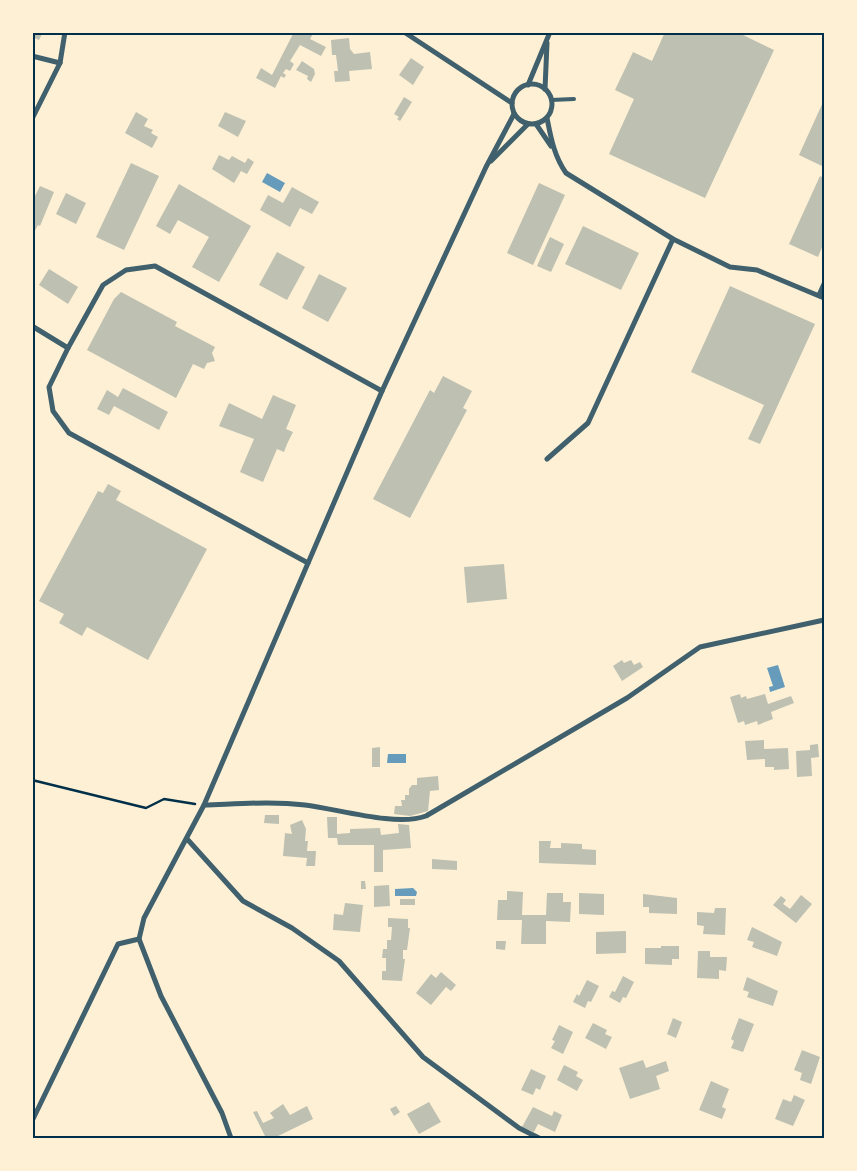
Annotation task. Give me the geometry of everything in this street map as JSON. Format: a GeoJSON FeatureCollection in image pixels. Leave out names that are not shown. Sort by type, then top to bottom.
{"type":"FeatureCollection","features":[{"type":"Feature","properties":{"kind":"street"},"geometry":{"type":"LineString","coordinates":[[32,119],[60,63],[65,32]]}},
{"type":"Feature","properties":{"kind":"street"},"geometry":{"type":"LineString","coordinates":[[404,32],[512,102]]}},
{"type":"Feature","properties":{"kind":"street"},"geometry":{"type":"LineString","coordinates":[[528,85],[550,32]]}},
{"type":"Feature","properties":{"kind":"street"},"geometry":{"type":"LineString","coordinates":[[545,90],[547,40]]}},
{"type":"Feature","properties":{"kind":"street"},"geometry":{"type":"LineString","coordinates":[[32,56],[60,63]]}},
{"type":"Feature","properties":{"kind":"street"},"geometry":{"type":"LineString","coordinates":[[231,1138],[222,1113],[161,996],[139,939],[144,918],[188,840],[204,806],[382,391],[486,167],[514,114],[512,102],[517,91],[528,85],[540,86],[551,100],[552,106],[546,118],[536,124],[528,124],[514,114]]}},
{"type":"Feature","properties":{"kind":"street"},"geometry":{"type":"LineString","coordinates":[[546,118],[553,149],[558,162],[566,173],[673,239],[730,267],[757,270],[822,297],[824,284]]}},
{"type":"Feature","properties":{"kind":"street"},"geometry":{"type":"LineString","coordinates":[[486,167],[528,124]]}},
{"type":"Feature","properties":{"kind":"street"},"geometry":{"type":"LineString","coordinates":[[536,124],[553,149]]}},
{"type":"Feature","properties":{"kind":"street"},"geometry":{"type":"LineString","coordinates":[[547,459],[588,423],[673,239]]}},
{"type":"Feature","properties":{"kind":"street"},"geometry":{"type":"LineString","coordinates":[[308,562],[69,432],[53,411],[49,387],[103,285],[126,270],[155,266],[382,391]]}},
{"type":"Feature","properties":{"kind":"street"},"geometry":{"type":"LineString","coordinates":[[32,326],[68,348]]}},
{"type":"Feature","properties":{"kind":"street"},"geometry":{"type":"LineString","coordinates":[[204,806],[303,805],[399,820],[416,820],[426,816],[628,698],[700,647],[824,620]]}},
{"type":"Feature","properties":{"kind":"street"},"geometry":{"type":"LineString","coordinates":[[188,840],[243,901],[292,928],[339,960],[423,1057],[519,1128],[539,1138]]}},
{"type":"Feature","properties":{"kind":"street"},"geometry":{"type":"LineString","coordinates":[[32,1121],[118,944],[139,939]]}},
{"type":"Feature","properties":{"kind":"lane"},"geometry":{"type":"LineString","coordinates":[[551,100],[574,98]]}},
{"type":"Feature","properties":{"kind":"path"},"geometry":{"type":"LineString","coordinates":[[32,780],[146,808],[164,799],[204,806]]}},
{"type":"Feature","properties":{"kind":"water"},"geometry":{"type":"Polygon","coordinates":[[[267,173],[285,183],[280,192],[262,182],[267,173]]]}},
{"type":"Feature","properties":{"kind":"water"},"geometry":{"type":"Polygon","coordinates":[[[778,665],[785,687],[770,692],[769,687],[773,686],[767,668],[778,665]]]}},
{"type":"Feature","properties":{"kind":"water"},"geometry":{"type":"Polygon","coordinates":[[[388,754],[406,754],[406,763],[387,763],[388,754]]]}},
{"type":"Feature","properties":{"kind":"water"},"geometry":{"type":"Polygon","coordinates":[[[413,888],[417,892],[416,896],[395,896],[395,889],[413,888]]]}},
{"type":"Feature","properties":{"kind":"building"},"geometry":{"type":"Polygon","coordinates":[[[32,32],[43,32],[39,40],[32,37],[32,32]]]}},
{"type":"Feature","properties":{"kind":"building"},"geometry":{"type":"Polygon","coordinates":[[[294,32],[314,32],[310,39],[326,47],[321,56],[300,45],[290,61],[294,64],[290,71],[286,69],[283,73],[286,75],[284,78],[281,76],[275,88],[256,78],[261,68],[272,75],[294,32]]]}},
{"type":"Feature","properties":{"kind":"building"},"geometry":{"type":"Polygon","coordinates":[[[665,32],[737,32],[774,50],[705,198],[609,154],[634,99],[615,90],[633,52],[652,61],[665,32]]]}},
{"type":"Feature","properties":{"kind":"building"},"geometry":{"type":"Polygon","coordinates":[[[349,38],[350,49],[354,54],[370,52],[372,69],[349,71],[350,81],[335,82],[334,71],[338,71],[336,55],[332,55],[331,40],[349,38]]]}},
{"type":"Feature","properties":{"kind":"building"},"geometry":{"type":"Polygon","coordinates":[[[411,58],[424,67],[413,85],[399,75],[411,58]]]}},
{"type":"Feature","properties":{"kind":"building"},"geometry":{"type":"Polygon","coordinates":[[[302,61],[314,69],[315,74],[311,82],[307,79],[308,76],[296,70],[302,61]]]}},
{"type":"Feature","properties":{"kind":"building"},"geometry":{"type":"Polygon","coordinates":[[[404,97],[412,102],[400,121],[397,119],[399,117],[394,114],[404,97]]]}},
{"type":"Feature","properties":{"kind":"building"},"geometry":{"type":"Polygon","coordinates":[[[824,100],[824,167],[799,155],[824,100]]]}},
{"type":"Feature","properties":{"kind":"building"},"geometry":{"type":"Polygon","coordinates":[[[136,112],[148,119],[144,126],[153,130],[151,133],[158,137],[152,148],[125,133],[136,112]]]}},
{"type":"Feature","properties":{"kind":"building"},"geometry":{"type":"Polygon","coordinates":[[[225,112],[246,121],[238,137],[218,126],[225,112]]]}},
{"type":"Feature","properties":{"kind":"building"},"geometry":{"type":"Polygon","coordinates":[[[219,155],[229,160],[232,156],[245,163],[248,158],[254,162],[247,174],[241,171],[234,183],[212,169],[219,155]]]}},
{"type":"Feature","properties":{"kind":"building"},"geometry":{"type":"Polygon","coordinates":[[[131,163],[159,176],[124,250],[96,237],[131,163]]]}},
{"type":"Feature","properties":{"kind":"building"},"geometry":{"type":"Polygon","coordinates":[[[820,176],[824,178],[824,243],[818,257],[789,244],[820,176]]]}},
{"type":"Feature","properties":{"kind":"building"},"geometry":{"type":"Polygon","coordinates":[[[539,183],[565,195],[533,265],[507,253],[539,183]]]}},
{"type":"Feature","properties":{"kind":"building"},"geometry":{"type":"Polygon","coordinates":[[[179,184],[251,226],[219,282],[192,267],[209,237],[178,220],[170,234],[156,226],[179,184]]]}},
{"type":"Feature","properties":{"kind":"building"},"geometry":{"type":"Polygon","coordinates":[[[40,186],[54,192],[40,226],[38,225],[32,236],[32,202],[40,186]]]}},
{"type":"Feature","properties":{"kind":"building"},"geometry":{"type":"Polygon","coordinates":[[[292,187],[319,202],[312,214],[300,208],[290,227],[260,210],[268,195],[283,203],[292,187]]]}},
{"type":"Feature","properties":{"kind":"building"},"geometry":{"type":"Polygon","coordinates":[[[66,193],[86,203],[76,224],[56,214],[66,193]]]}},
{"type":"Feature","properties":{"kind":"building"},"geometry":{"type":"Polygon","coordinates":[[[583,226],[639,253],[621,290],[565,264],[583,226]]]}},
{"type":"Feature","properties":{"kind":"building"},"geometry":{"type":"Polygon","coordinates":[[[550,237],[564,244],[551,272],[537,266],[550,237]]]}},
{"type":"Feature","properties":{"kind":"building"},"geometry":{"type":"Polygon","coordinates":[[[277,252],[305,267],[287,300],[259,285],[277,252]]]}},
{"type":"Feature","properties":{"kind":"building"},"geometry":{"type":"Polygon","coordinates":[[[49,269],[78,287],[68,304],[39,285],[49,269]]]}},
{"type":"Feature","properties":{"kind":"building"},"geometry":{"type":"Polygon","coordinates":[[[319,274],[347,288],[328,322],[302,308],[319,274]]]}},
{"type":"Feature","properties":{"kind":"building"},"geometry":{"type":"Polygon","coordinates":[[[730,286],[815,324],[760,444],[748,439],[764,405],[691,372],[730,286]]]}},
{"type":"Feature","properties":{"kind":"building"},"geometry":{"type":"Polygon","coordinates":[[[121,292],[177,322],[175,326],[215,347],[212,353],[215,361],[207,363],[204,369],[193,364],[176,398],[87,350],[114,299],[121,292]]]}},
{"type":"Feature","properties":{"kind":"building"},"geometry":{"type":"Polygon","coordinates":[[[443,376],[472,391],[463,408],[467,410],[410,518],[373,499],[430,390],[434,393],[443,376]]]}},
{"type":"Feature","properties":{"kind":"building"},"geometry":{"type":"Polygon","coordinates":[[[123,388],[168,412],[159,430],[114,406],[109,415],[97,409],[107,390],[118,397],[123,388]]]}},
{"type":"Feature","properties":{"kind":"building"},"geometry":{"type":"Polygon","coordinates":[[[273,395],[296,405],[286,429],[293,432],[284,452],[277,449],[263,482],[240,472],[254,439],[219,426],[229,403],[262,419],[273,395]]]}},
{"type":"Feature","properties":{"kind":"building"},"geometry":{"type":"Polygon","coordinates":[[[108,484],[121,491],[116,500],[207,549],[148,660],[87,627],[82,636],[59,623],[64,614],[39,601],[98,491],[103,493],[108,484]]]}},
{"type":"Feature","properties":{"kind":"building"},"geometry":{"type":"Polygon","coordinates":[[[504,564],[507,599],[467,603],[464,567],[504,564]]]}},
{"type":"Feature","properties":{"kind":"building"},"geometry":{"type":"Polygon","coordinates":[[[622,660],[624,663],[631,660],[634,665],[640,662],[643,667],[622,681],[613,666],[622,660]]]}},
{"type":"Feature","properties":{"kind":"building"},"geometry":{"type":"Polygon","coordinates":[[[740,694],[741,698],[746,696],[747,699],[765,694],[768,704],[791,696],[794,703],[771,712],[773,719],[758,725],[757,721],[745,725],[744,721],[738,723],[730,697],[740,694]]]}},
{"type":"Feature","properties":{"kind":"building"},"geometry":{"type":"Polygon","coordinates":[[[764,740],[764,749],[788,748],[789,769],[774,770],[774,767],[765,767],[765,759],[747,760],[745,741],[764,740]]]}},
{"type":"Feature","properties":{"kind":"building"},"geometry":{"type":"Polygon","coordinates":[[[818,744],[819,757],[811,758],[812,776],[797,777],[796,751],[810,750],[810,745],[818,744]]]}},
{"type":"Feature","properties":{"kind":"building"},"geometry":{"type":"Polygon","coordinates":[[[380,747],[380,767],[372,767],[372,748],[380,747]]]}},
{"type":"Feature","properties":{"kind":"building"},"geometry":{"type":"Polygon","coordinates":[[[438,776],[439,790],[430,791],[428,811],[410,816],[394,814],[395,806],[402,806],[401,800],[405,800],[405,795],[409,795],[409,789],[412,785],[417,785],[417,778],[438,776]]]}},
{"type":"Feature","properties":{"kind":"building"},"geometry":{"type":"Polygon","coordinates":[[[265,815],[279,815],[279,824],[264,823],[265,815]]]}},
{"type":"Feature","properties":{"kind":"building"},"geometry":{"type":"Polygon","coordinates":[[[327,817],[337,817],[337,834],[350,833],[350,829],[380,828],[381,835],[399,833],[398,824],[409,825],[411,848],[383,850],[383,872],[374,872],[374,845],[338,845],[337,838],[328,838],[327,817]]]}},
{"type":"Feature","properties":{"kind":"building"},"geometry":{"type":"Polygon","coordinates":[[[302,820],[306,829],[305,841],[308,841],[307,851],[316,851],[315,866],[306,866],[307,858],[283,856],[285,833],[292,834],[290,825],[302,820]]]}},
{"type":"Feature","properties":{"kind":"building"},"geometry":{"type":"Polygon","coordinates":[[[539,841],[551,841],[550,848],[561,848],[561,843],[582,844],[582,849],[596,850],[596,865],[539,863],[539,841]]]}},
{"type":"Feature","properties":{"kind":"building"},"geometry":{"type":"Polygon","coordinates":[[[432,859],[457,861],[457,870],[432,869],[432,859]]]}},
{"type":"Feature","properties":{"kind":"building"},"geometry":{"type":"Polygon","coordinates":[[[361,881],[365,881],[366,889],[361,889],[361,881]]]}},
{"type":"Feature","properties":{"kind":"building"},"geometry":{"type":"Polygon","coordinates":[[[389,885],[390,906],[374,907],[374,886],[389,885]]]}},
{"type":"Feature","properties":{"kind":"building"},"geometry":{"type":"Polygon","coordinates":[[[507,891],[523,892],[522,915],[546,915],[547,893],[563,893],[563,902],[571,902],[570,922],[546,921],[546,944],[521,944],[522,920],[497,920],[498,900],[507,900],[507,891]]]}},
{"type":"Feature","properties":{"kind":"building"},"geometry":{"type":"Polygon","coordinates":[[[579,893],[604,894],[604,915],[579,914],[579,893]]]}},
{"type":"Feature","properties":{"kind":"building"},"geometry":{"type":"Polygon","coordinates":[[[643,894],[677,898],[677,914],[649,913],[649,907],[643,907],[643,894]]]}},
{"type":"Feature","properties":{"kind":"building"},"geometry":{"type":"Polygon","coordinates":[[[801,895],[812,904],[796,923],[773,905],[781,896],[786,900],[783,904],[790,909],[801,895]]]}},
{"type":"Feature","properties":{"kind":"building"},"geometry":{"type":"Polygon","coordinates":[[[400,899],[415,899],[415,905],[400,905],[400,899]]]}},
{"type":"Feature","properties":{"kind":"building"},"geometry":{"type":"Polygon","coordinates":[[[345,903],[363,905],[360,932],[333,930],[334,914],[343,915],[345,903]]]}},
{"type":"Feature","properties":{"kind":"building"},"geometry":{"type":"Polygon","coordinates":[[[715,908],[726,908],[725,935],[703,934],[704,926],[697,925],[697,912],[714,913],[715,908]]]}},
{"type":"Feature","properties":{"kind":"building"},"geometry":{"type":"Polygon","coordinates":[[[388,918],[408,919],[408,928],[410,928],[407,950],[403,950],[403,959],[405,959],[402,981],[382,980],[382,971],[386,971],[386,958],[382,958],[383,949],[387,949],[387,940],[391,940],[392,927],[388,927],[388,918]]]}},
{"type":"Feature","properties":{"kind":"building"},"geometry":{"type":"Polygon","coordinates":[[[752,927],[782,942],[777,956],[752,947],[754,942],[747,940],[752,927]]]}},
{"type":"Feature","properties":{"kind":"building"},"geometry":{"type":"Polygon","coordinates":[[[626,931],[626,953],[596,954],[596,932],[626,931]]]}},
{"type":"Feature","properties":{"kind":"building"},"geometry":{"type":"Polygon","coordinates":[[[496,941],[506,941],[505,950],[496,949],[496,941]]]}},
{"type":"Feature","properties":{"kind":"building"},"geometry":{"type":"Polygon","coordinates":[[[661,946],[679,946],[679,959],[672,959],[672,965],[645,964],[645,948],[661,948],[661,946]]]}},
{"type":"Feature","properties":{"kind":"building"},"geometry":{"type":"Polygon","coordinates":[[[698,951],[710,951],[710,957],[727,957],[726,971],[719,970],[719,979],[697,978],[698,951]]]}},
{"type":"Feature","properties":{"kind":"building"},"geometry":{"type":"Polygon","coordinates":[[[441,972],[456,985],[451,991],[446,987],[431,1005],[416,993],[431,974],[436,978],[441,972]]]}},
{"type":"Feature","properties":{"kind":"building"},"geometry":{"type":"Polygon","coordinates":[[[623,976],[634,982],[626,998],[623,997],[620,1003],[609,997],[612,991],[615,992],[623,976]]]}},
{"type":"Feature","properties":{"kind":"building"},"geometry":{"type":"Polygon","coordinates":[[[747,977],[778,991],[773,1006],[747,997],[749,992],[743,990],[747,977]]]}},
{"type":"Feature","properties":{"kind":"building"},"geometry":{"type":"Polygon","coordinates":[[[587,980],[599,986],[591,1002],[588,1001],[585,1008],[573,1002],[577,994],[579,996],[587,980]]]}},
{"type":"Feature","properties":{"kind":"building"},"geometry":{"type":"Polygon","coordinates":[[[673,1018],[682,1022],[676,1038],[667,1034],[673,1018]]]}},
{"type":"Feature","properties":{"kind":"building"},"geometry":{"type":"Polygon","coordinates":[[[739,1018],[754,1024],[743,1052],[731,1048],[734,1041],[731,1039],[739,1018]]]}},
{"type":"Feature","properties":{"kind":"building"},"geometry":{"type":"Polygon","coordinates":[[[593,1023],[607,1030],[605,1034],[612,1037],[606,1049],[585,1038],[593,1023]]]}},
{"type":"Feature","properties":{"kind":"building"},"geometry":{"type":"Polygon","coordinates":[[[559,1025],[573,1032],[563,1054],[551,1048],[555,1041],[552,1040],[559,1025]]]}},
{"type":"Feature","properties":{"kind":"building"},"geometry":{"type":"Polygon","coordinates":[[[802,1050],[820,1057],[811,1084],[800,1080],[802,1073],[794,1070],[802,1050]]]}},
{"type":"Feature","properties":{"kind":"building"},"geometry":{"type":"Polygon","coordinates":[[[643,1060],[646,1068],[666,1061],[669,1071],[656,1076],[660,1089],[630,1099],[619,1068],[643,1060]]]}},
{"type":"Feature","properties":{"kind":"building"},"geometry":{"type":"Polygon","coordinates":[[[564,1065],[578,1072],[576,1076],[583,1080],[577,1091],[557,1080],[564,1065]]]}},
{"type":"Feature","properties":{"kind":"building"},"geometry":{"type":"Polygon","coordinates":[[[531,1069],[546,1076],[540,1090],[536,1088],[533,1095],[521,1090],[531,1069]]]}},
{"type":"Feature","properties":{"kind":"building"},"geometry":{"type":"Polygon","coordinates":[[[711,1081],[729,1089],[722,1107],[726,1109],[722,1119],[699,1110],[711,1081]]]}},
{"type":"Feature","properties":{"kind":"building"},"geometry":{"type":"Polygon","coordinates":[[[794,1095],[805,1100],[793,1126],[775,1119],[783,1099],[791,1102],[794,1095]]]}},
{"type":"Feature","properties":{"kind":"building"},"geometry":{"type":"Polygon","coordinates":[[[429,1102],[441,1122],[419,1134],[407,1114],[429,1102]]]}},
{"type":"Feature","properties":{"kind":"building"},"geometry":{"type":"Polygon","coordinates":[[[283,1104],[290,1115],[307,1106],[313,1119],[274,1138],[266,1138],[253,1112],[257,1111],[263,1123],[274,1118],[270,1113],[283,1104]]]}},
{"type":"Feature","properties":{"kind":"building"},"geometry":{"type":"Polygon","coordinates":[[[396,1106],[400,1112],[394,1116],[390,1109],[396,1106]]]}},
{"type":"Feature","properties":{"kind":"building"},"geometry":{"type":"Polygon","coordinates":[[[533,1107],[552,1116],[554,1111],[562,1115],[555,1132],[538,1124],[534,1132],[522,1127],[533,1107]]]}}]}
